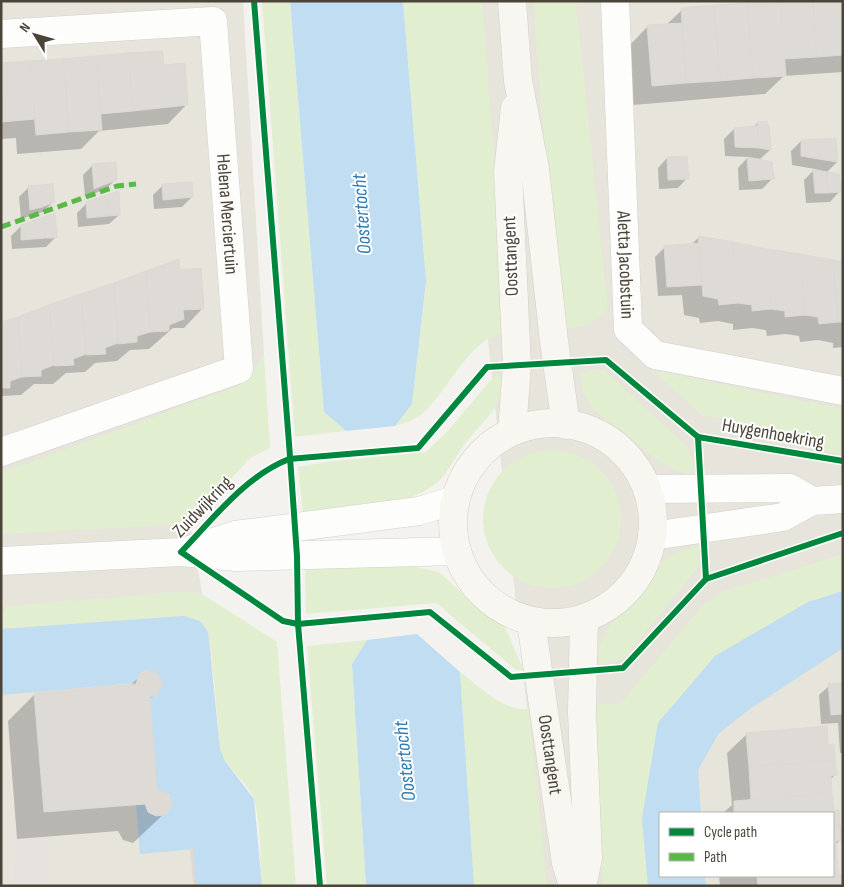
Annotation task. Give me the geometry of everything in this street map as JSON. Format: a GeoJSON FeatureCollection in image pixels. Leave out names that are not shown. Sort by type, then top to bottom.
{"type":"FeatureCollection","features":[{"type":"Feature","properties":{"kind":"main road","name":"Oosttangent"},"geometry":{"type":"LineString","coordinates":[[512,1],[518,81],[535,169],[554,340],[566,424]]}},
{"type":"Feature","properties":{"kind":"main road","name":"Oosttangent"},"geometry":{"type":"LineString","coordinates":[[512,431],[517,366],[508,172],[518,81]]}},
{"type":"Feature","properties":{"kind":"main road"},"geometry":{"type":"LineString","coordinates":[[543,423],[566,424],[574,425],[603,436],[627,455],[644,481],[653,510],[652,536],[640,575],[618,600],[584,619],[558,624],[531,622],[500,609],[477,590],[460,565],[452,536],[455,500],[465,474],[485,449],[512,431],[543,423]]}},
{"type":"Feature","properties":{"kind":"main road","name":"Oosttangent"},"geometry":{"type":"LineString","coordinates":[[582,886],[588,858],[582,712],[584,619]]}},
{"type":"Feature","properties":{"kind":"main road","name":"Oosttangent"},"geometry":{"type":"LineString","coordinates":[[531,622],[566,863],[573,886]]}},
{"type":"Feature","properties":{"kind":"street","name":"Aletta Jacobstuin"},"geometry":{"type":"LineString","coordinates":[[615,1],[628,329],[656,355],[843,391]]}},
{"type":"Feature","properties":{"kind":"street","name":"Helena Merciertuin"},"geometry":{"type":"LineString","coordinates":[[1,34],[213,21],[239,369],[1,452]]}},
{"type":"Feature","properties":{"kind":"street"},"geometry":{"type":"LineString","coordinates":[[646,489],[790,488],[812,501]]}},
{"type":"Feature","properties":{"kind":"street"},"geometry":{"type":"LineString","coordinates":[[652,536],[783,517],[812,501],[843,499]]}},
{"type":"Feature","properties":{"kind":"street","name":"Zuidwijkring"},"geometry":{"type":"LineString","coordinates":[[181,552],[235,535],[419,511],[455,500]]}},
{"type":"Feature","properties":{"kind":"street","name":"Zuidwijkring"},"geometry":{"type":"LineString","coordinates":[[1,561],[181,552],[236,557],[457,552]]}},
{"type":"Feature","properties":{"kind":"shaded area"},"geometry":{"type":"Polygon","coordinates":[[[1,1],[243,1],[264,354],[190,524],[210,637],[227,886],[1,886],[1,1]]]}},
{"type":"Feature","properties":{"kind":"shaded area"},"geometry":{"type":"Polygon","coordinates":[[[452,1],[843,1],[843,886],[546,886],[452,1]]]}},
{"type":"Feature","properties":{"kind":"shaded area"},"geometry":{"type":"Polygon","coordinates":[[[44,822],[49,886],[15,886],[11,825],[44,822]]]}},
{"type":"Feature","properties":{"kind":"green space"},"geometry":{"type":"Polygon","coordinates":[[[262,1],[290,1],[324,412],[346,431],[295,437],[262,1]]]}},
{"type":"Feature","properties":{"kind":"green space"},"geometry":{"type":"Polygon","coordinates":[[[403,1],[482,1],[508,332],[495,335],[482,343],[471,353],[433,403],[423,413],[410,421],[395,426],[412,404],[426,281],[403,1]]]}},
{"type":"Feature","properties":{"kind":"green space"},"geometry":{"type":"Polygon","coordinates":[[[533,1],[576,1],[608,310],[586,325],[559,330],[533,1]]]}},
{"type":"Feature","properties":{"kind":"green space"},"geometry":{"type":"Polygon","coordinates":[[[264,354],[270,448],[250,458],[190,524],[1,534],[1,473],[238,386],[256,368],[264,354]]]}},
{"type":"Feature","properties":{"kind":"green space"},"geometry":{"type":"Polygon","coordinates":[[[591,370],[604,370],[688,447],[693,471],[687,474],[671,468],[647,453],[619,428],[594,411],[583,392],[580,374],[591,370]]]}},
{"type":"Feature","properties":{"kind":"green space"},"geometry":{"type":"Polygon","coordinates":[[[652,370],[843,409],[843,454],[727,433],[724,418],[703,416],[652,370]]]}},
{"type":"Feature","properties":{"kind":"green space"},"geometry":{"type":"Polygon","coordinates":[[[496,374],[506,378],[499,401],[490,415],[464,445],[440,480],[432,486],[403,500],[303,512],[298,467],[327,462],[426,452],[446,433],[496,374]]]}},
{"type":"Feature","properties":{"kind":"green space"},"geometry":{"type":"Polygon","coordinates":[[[552,450],[578,456],[601,470],[615,493],[621,519],[615,545],[601,568],[578,582],[552,588],[526,582],[503,568],[489,545],[483,519],[489,493],[503,470],[526,456],[552,450]]]}},
{"type":"Feature","properties":{"kind":"green space"},"geometry":{"type":"Polygon","coordinates":[[[699,545],[699,566],[624,659],[597,664],[601,642],[610,625],[661,563],[674,554],[699,545]]]}},
{"type":"Feature","properties":{"kind":"green space"},"geometry":{"type":"Polygon","coordinates":[[[843,554],[843,591],[808,602],[715,656],[658,723],[642,818],[648,886],[603,886],[588,706],[621,703],[702,606],[722,592],[843,554]]]}},
{"type":"Feature","properties":{"kind":"green space"},"geometry":{"type":"Polygon","coordinates":[[[416,567],[439,572],[474,604],[504,625],[524,671],[515,669],[436,603],[306,614],[305,568],[416,567]]]}},
{"type":"Feature","properties":{"kind":"green space"},"geometry":{"type":"Polygon","coordinates":[[[180,592],[198,593],[207,597],[277,642],[296,886],[262,886],[256,806],[250,791],[227,762],[220,749],[210,637],[203,625],[184,616],[1,629],[1,617],[7,606],[180,592]]]}},
{"type":"Feature","properties":{"kind":"green space"},"geometry":{"type":"Polygon","coordinates":[[[367,640],[352,664],[366,886],[327,886],[307,646],[367,640]]]}},
{"type":"Feature","properties":{"kind":"green space"},"geometry":{"type":"Polygon","coordinates":[[[460,672],[501,702],[520,709],[529,709],[547,886],[474,886],[460,672]]]}},
{"type":"Feature","properties":{"kind":"water","name":"Oostertocht"},"geometry":{"type":"Polygon","coordinates":[[[290,1],[403,1],[426,281],[412,404],[395,426],[346,431],[324,412],[290,1]]]}},
{"type":"Feature","properties":{"kind":"water"},"geometry":{"type":"Polygon","coordinates":[[[843,591],[843,648],[750,709],[719,733],[698,770],[701,812],[659,812],[659,877],[705,877],[706,886],[648,886],[642,818],[658,723],[715,656],[808,602],[843,591]]]}},
{"type":"Feature","properties":{"kind":"water"},"geometry":{"type":"Polygon","coordinates":[[[184,616],[200,621],[208,632],[220,749],[225,761],[254,799],[262,886],[196,886],[193,849],[140,854],[136,805],[145,804],[150,814],[161,816],[168,813],[172,803],[169,794],[157,790],[150,697],[158,694],[162,683],[157,673],[149,670],[145,671],[137,677],[135,683],[1,695],[1,629],[184,616]]]}},
{"type":"Feature","properties":{"kind":"water","name":"Oostertocht"},"geometry":{"type":"Polygon","coordinates":[[[417,634],[460,672],[474,886],[366,886],[352,664],[367,640],[417,634]]]}},
{"type":"Feature","properties":{"kind":"building"},"geometry":{"type":"Polygon","coordinates":[[[780,1],[813,1],[817,57],[784,59],[780,1]]]}},
{"type":"Feature","properties":{"kind":"building"},"geometry":{"type":"Polygon","coordinates":[[[780,1],[786,76],[753,78],[747,3],[780,1]]]}},
{"type":"Feature","properties":{"kind":"building"},"geometry":{"type":"Polygon","coordinates":[[[813,1],[843,1],[843,55],[817,57],[813,1]]]}},
{"type":"Feature","properties":{"kind":"building"},"geometry":{"type":"Polygon","coordinates":[[[747,3],[753,78],[720,81],[714,5],[747,3]]]}},
{"type":"Feature","properties":{"kind":"building"},"geometry":{"type":"Polygon","coordinates":[[[714,5],[720,81],[686,83],[681,8],[714,5]]]}},
{"type":"Feature","properties":{"kind":"building"},"geometry":{"type":"Polygon","coordinates":[[[682,23],[686,83],[652,86],[647,25],[682,23]]]}},
{"type":"Feature","properties":{"kind":"building"},"geometry":{"type":"Polygon","coordinates":[[[162,51],[164,65],[185,63],[188,105],[133,111],[128,53],[162,51]]]}},
{"type":"Feature","properties":{"kind":"building"},"geometry":{"type":"Polygon","coordinates":[[[128,53],[133,111],[100,114],[96,56],[128,53]]]}},
{"type":"Feature","properties":{"kind":"building"},"geometry":{"type":"Polygon","coordinates":[[[96,56],[102,130],[69,132],[63,59],[96,56]]]}},
{"type":"Feature","properties":{"kind":"building"},"geometry":{"type":"Polygon","coordinates":[[[63,59],[69,132],[36,135],[30,61],[63,59]]]}},
{"type":"Feature","properties":{"kind":"building"},"geometry":{"type":"Polygon","coordinates":[[[30,61],[35,119],[2,122],[1,63],[30,61]]]}},
{"type":"Feature","properties":{"kind":"building"},"geometry":{"type":"Polygon","coordinates":[[[767,121],[771,150],[759,148],[757,122],[767,121]]]}},
{"type":"Feature","properties":{"kind":"building"},"geometry":{"type":"Polygon","coordinates":[[[757,126],[759,148],[735,147],[734,128],[757,126]]]}},
{"type":"Feature","properties":{"kind":"building"},"geometry":{"type":"Polygon","coordinates":[[[836,138],[838,162],[825,160],[823,139],[836,138]]]}},
{"type":"Feature","properties":{"kind":"building"},"geometry":{"type":"Polygon","coordinates":[[[823,139],[825,160],[801,156],[801,140],[823,139]]]}},
{"type":"Feature","properties":{"kind":"building"},"geometry":{"type":"Polygon","coordinates":[[[687,156],[689,179],[668,180],[667,157],[687,156]]]}},
{"type":"Feature","properties":{"kind":"building"},"geometry":{"type":"Polygon","coordinates":[[[747,157],[759,159],[761,180],[749,181],[747,157]]]}},
{"type":"Feature","properties":{"kind":"building"},"geometry":{"type":"Polygon","coordinates":[[[759,159],[772,162],[774,179],[761,180],[759,159]]]}},
{"type":"Feature","properties":{"kind":"building"},"geometry":{"type":"Polygon","coordinates":[[[116,162],[117,180],[106,184],[105,163],[116,162]]]}},
{"type":"Feature","properties":{"kind":"building"},"geometry":{"type":"Polygon","coordinates":[[[105,163],[106,184],[94,189],[92,164],[105,163]]]}},
{"type":"Feature","properties":{"kind":"building"},"geometry":{"type":"Polygon","coordinates":[[[813,169],[827,172],[828,193],[815,193],[813,169]]]}},
{"type":"Feature","properties":{"kind":"building"},"geometry":{"type":"Polygon","coordinates":[[[827,172],[839,174],[841,192],[828,193],[827,172]]]}},
{"type":"Feature","properties":{"kind":"building"},"geometry":{"type":"Polygon","coordinates":[[[192,182],[193,197],[163,200],[162,184],[192,182]]]}},
{"type":"Feature","properties":{"kind":"building"},"geometry":{"type":"Polygon","coordinates":[[[53,184],[54,202],[42,207],[41,185],[53,184]]]}},
{"type":"Feature","properties":{"kind":"building"},"geometry":{"type":"Polygon","coordinates":[[[41,185],[42,207],[30,210],[28,186],[41,185]]]}},
{"type":"Feature","properties":{"kind":"building"},"geometry":{"type":"Polygon","coordinates":[[[119,191],[120,215],[108,216],[107,195],[119,191]]]}},
{"type":"Feature","properties":{"kind":"building"},"geometry":{"type":"Polygon","coordinates":[[[107,195],[108,216],[87,218],[86,202],[107,195]]]}},
{"type":"Feature","properties":{"kind":"building"},"geometry":{"type":"Polygon","coordinates":[[[55,213],[57,238],[45,238],[44,217],[55,213]]]}},
{"type":"Feature","properties":{"kind":"building"},"geometry":{"type":"Polygon","coordinates":[[[44,217],[45,238],[21,240],[21,225],[44,217]]]}},
{"type":"Feature","properties":{"kind":"building"},"geometry":{"type":"Polygon","coordinates":[[[698,236],[733,242],[738,303],[719,305],[718,299],[703,296],[698,236]]]}},
{"type":"Feature","properties":{"kind":"building"},"geometry":{"type":"Polygon","coordinates":[[[733,242],[766,249],[771,309],[752,311],[752,305],[738,303],[733,242]]]}},
{"type":"Feature","properties":{"kind":"building"},"geometry":{"type":"Polygon","coordinates":[[[699,243],[702,285],[667,287],[664,246],[699,243]]]}},
{"type":"Feature","properties":{"kind":"building"},"geometry":{"type":"Polygon","coordinates":[[[766,249],[800,254],[805,315],[785,317],[785,311],[771,309],[766,249]]]}},
{"type":"Feature","properties":{"kind":"building"},"geometry":{"type":"Polygon","coordinates":[[[800,254],[833,260],[838,322],[819,324],[818,317],[805,315],[800,254]]]}},
{"type":"Feature","properties":{"kind":"building"},"geometry":{"type":"Polygon","coordinates":[[[179,259],[180,270],[201,268],[204,309],[183,310],[184,319],[169,325],[169,331],[150,332],[146,271],[179,259]]]}},
{"type":"Feature","properties":{"kind":"building"},"geometry":{"type":"Polygon","coordinates":[[[833,260],[843,262],[843,322],[838,322],[833,260]]]}},
{"type":"Feature","properties":{"kind":"building"},"geometry":{"type":"Polygon","coordinates":[[[146,271],[150,332],[137,336],[137,342],[118,344],[114,283],[146,271]]]}},
{"type":"Feature","properties":{"kind":"building"},"geometry":{"type":"Polygon","coordinates":[[[114,283],[118,343],[105,348],[106,354],[86,355],[81,294],[114,283]]]}},
{"type":"Feature","properties":{"kind":"building"},"geometry":{"type":"Polygon","coordinates":[[[81,294],[86,354],[73,359],[74,365],[54,366],[49,305],[81,294]]]}},
{"type":"Feature","properties":{"kind":"building"},"geometry":{"type":"Polygon","coordinates":[[[49,305],[54,365],[41,370],[41,376],[22,377],[18,317],[49,305]]]}},
{"type":"Feature","properties":{"kind":"building"},"geometry":{"type":"Polygon","coordinates":[[[18,317],[22,377],[10,381],[10,388],[1,388],[1,322],[18,317]]]}},
{"type":"Feature","properties":{"kind":"building"},"geometry":{"type":"Polygon","coordinates":[[[150,670],[159,675],[162,681],[159,692],[150,697],[157,790],[165,792],[170,797],[172,803],[169,811],[163,815],[156,816],[148,812],[145,804],[44,812],[34,693],[136,684],[139,675],[150,670]]]}},
{"type":"Feature","properties":{"kind":"building"},"geometry":{"type":"Polygon","coordinates":[[[843,683],[843,714],[831,715],[828,684],[843,683]]]}},
{"type":"Feature","properties":{"kind":"building"},"geometry":{"type":"Polygon","coordinates":[[[827,726],[828,745],[834,744],[835,760],[749,767],[746,733],[827,726]]]}},
{"type":"Feature","properties":{"kind":"building"},"geometry":{"type":"Polygon","coordinates":[[[835,760],[837,775],[831,776],[832,793],[751,800],[749,767],[835,760]]]}},
{"type":"Feature","properties":{"kind":"building"},"geometry":{"type":"Polygon","coordinates":[[[832,793],[834,811],[839,810],[840,825],[834,826],[834,812],[734,812],[734,801],[832,793]]]}},
{"type":"Feature","properties":{"kind":"building"},"geometry":{"type":"Polygon","coordinates":[[[840,825],[842,840],[836,841],[837,858],[834,859],[834,826],[840,825]]]}},
{"type":"Feature","properties":{"kind":"building"},"geometry":{"type":"Polygon","coordinates":[[[193,849],[196,886],[194,886],[191,850],[193,849]]]}},
{"type":"Feature","properties":{"kind":"building"},"geometry":{"type":"Polygon","coordinates":[[[837,858],[839,876],[843,875],[843,886],[758,886],[757,877],[834,877],[834,859],[837,858]]]}},
{"type":"Feature","properties":{"kind":"marked path"},"geometry":{"type":"LineString","coordinates":[[1,227],[117,186],[136,184]]}},
{"type":"Feature","properties":{"kind":"cycle path"},"geometry":{"type":"LineString","coordinates":[[254,1],[297,556],[298,624],[320,886]]}},
{"type":"Feature","properties":{"kind":"cycle path"},"geometry":{"type":"LineString","coordinates":[[606,360],[698,437],[706,579],[623,668],[511,677],[430,612],[298,624],[283,621],[181,552],[230,499],[258,476],[289,459],[418,448],[487,367],[606,360]]}},
{"type":"Feature","properties":{"kind":"cycle path","name":"Huygenhoekring"},"geometry":{"type":"LineString","coordinates":[[698,437],[843,461]]}},
{"type":"Feature","properties":{"kind":"cycle path"},"geometry":{"type":"LineString","coordinates":[[706,579],[843,533]]}}]}
